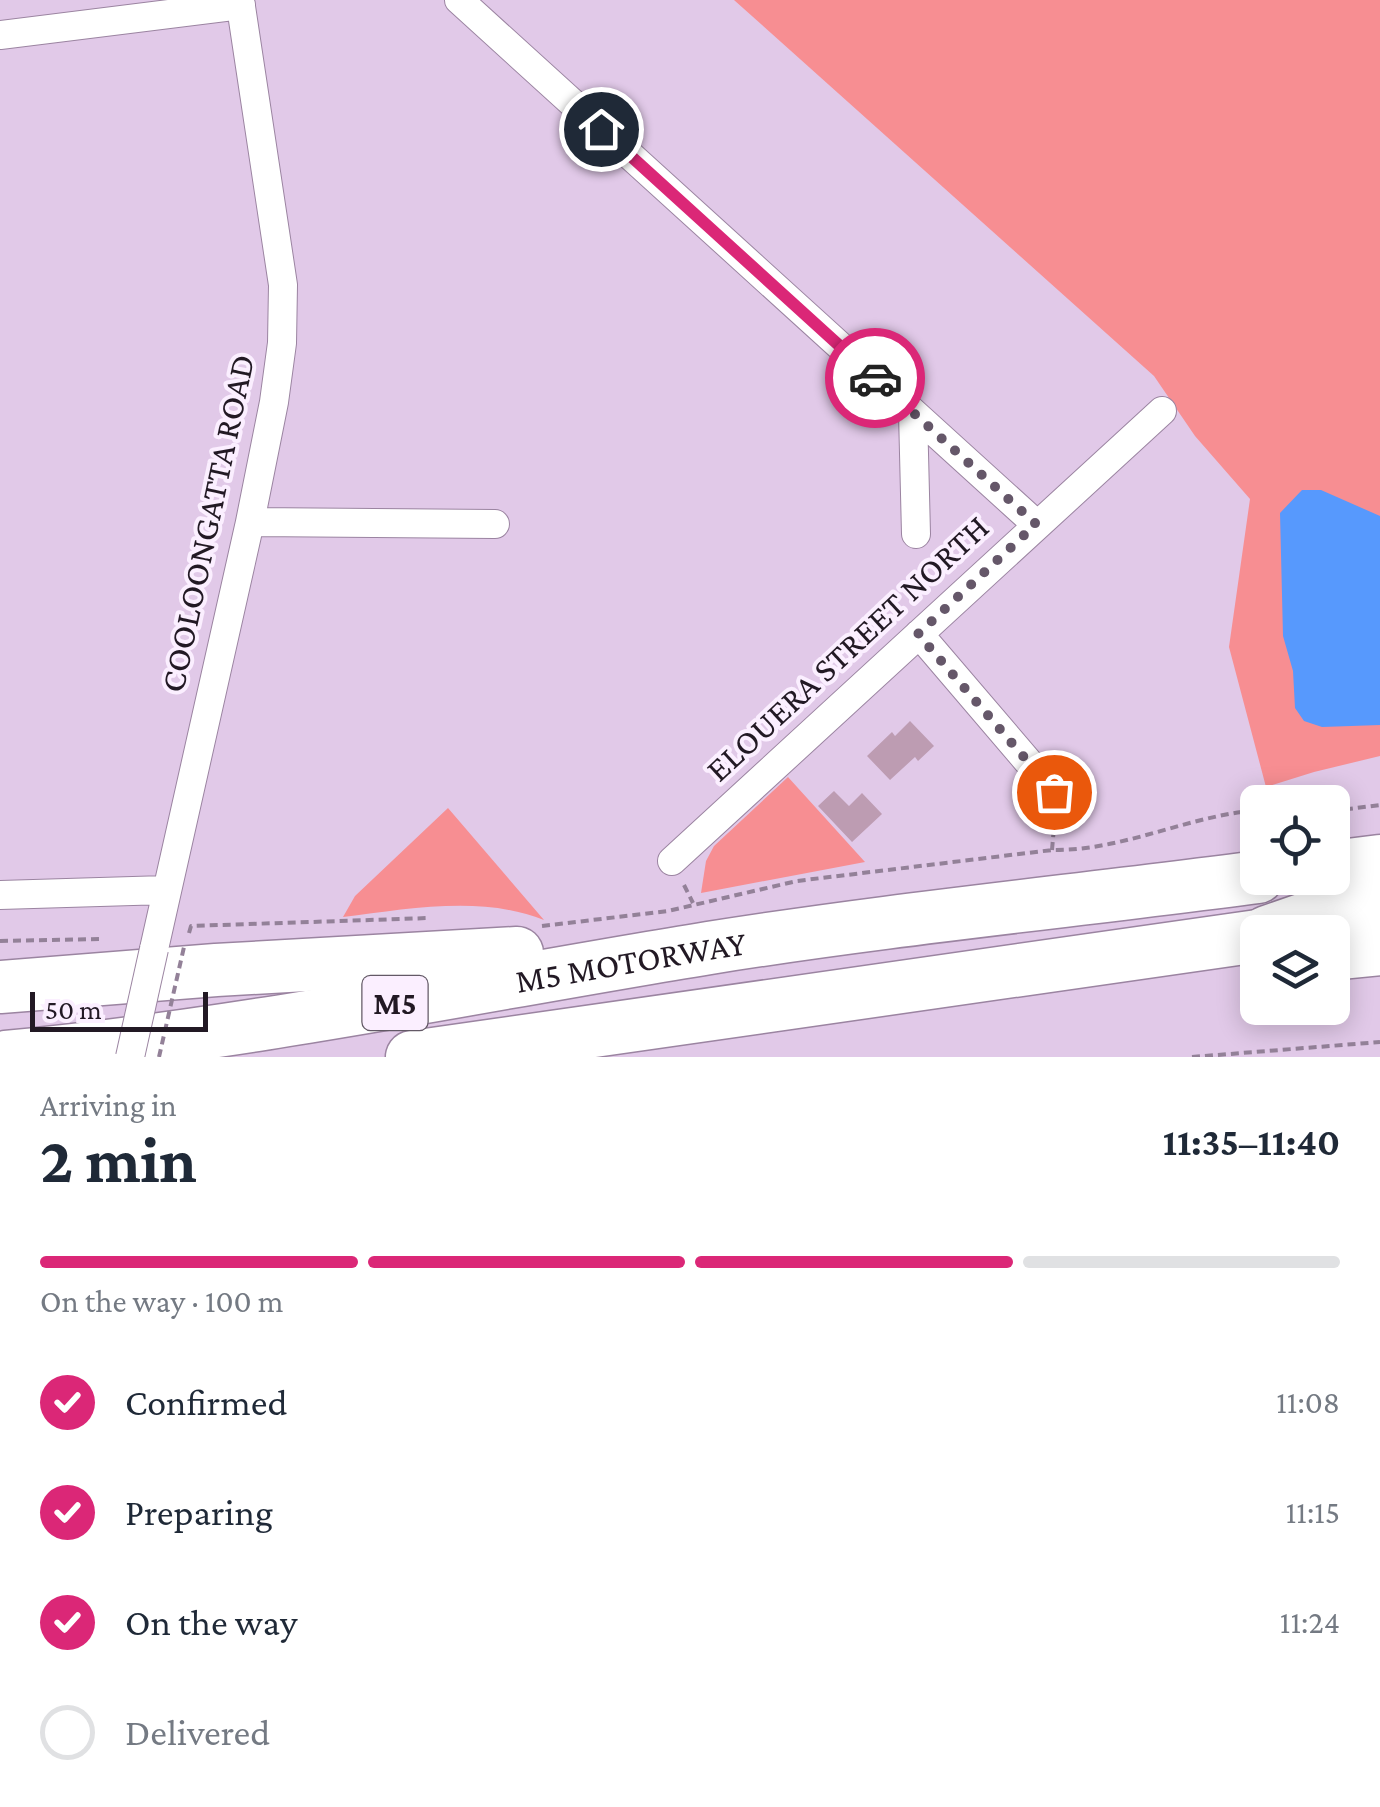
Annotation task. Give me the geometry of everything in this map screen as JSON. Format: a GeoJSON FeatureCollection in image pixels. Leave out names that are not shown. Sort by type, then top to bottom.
{"type":"FeatureCollection","features":[{"type":"Feature","properties":{"kind":"highway"},"geometry":{"type":"LineString","coordinates":[[1350,865],[1380,861]]}},
{"type":"Feature","properties":{"kind":"highway","name":"M5 MOTORWAY"},"geometry":{"type":"LineString","coordinates":[[6,1057],[411,1001],[712,948],[1240,879]]}},
{"type":"Feature","properties":{"kind":"highway","name":"M5 MOTORWAY"},"geometry":{"type":"LineString","coordinates":[[1316,915],[1380,907]]}},
{"type":"Feature","properties":{"kind":"highway"},"geometry":{"type":"LineString","coordinates":[[1350,936],[1380,932]]}},
{"type":"Feature","properties":{"kind":"highway","name":"M5 MOTORWAY"},"geometry":{"type":"LineString","coordinates":[[412,1057],[1240,939]]}},
{"type":"Feature","properties":{"kind":"highway"},"geometry":{"type":"LineString","coordinates":[[0,987],[548,951],[712,948]]}},
{"type":"Feature","properties":{"kind":"highway"},"geometry":{"type":"LineString","coordinates":[[1350,952],[1380,949]]}},
{"type":"Feature","properties":{"kind":"highway"},"geometry":{"type":"LineString","coordinates":[[676,1057],[702,1052],[780,1005]]}},
{"type":"Feature","properties":{"kind":"street"},"geometry":{"type":"LineString","coordinates":[[459,0],[1036,524]]}},
{"type":"Feature","properties":{"kind":"street"},"geometry":{"type":"LineString","coordinates":[[0,35],[240,3]]}},
{"type":"Feature","properties":{"kind":"street","name":"COOLOONGATTA ROAD"},"geometry":{"type":"LineString","coordinates":[[130,1057],[250,522],[277,382],[283,285],[240,3]]}},
{"type":"Feature","properties":{"kind":"street","name":"ELOUERA STREET NORTH"},"geometry":{"type":"LineString","coordinates":[[672,861],[1162,411]]}},
{"type":"Feature","properties":{"kind":"street"},"geometry":{"type":"LineString","coordinates":[[913,413],[916,534]]}},
{"type":"Feature","properties":{"kind":"street"},"geometry":{"type":"LineString","coordinates":[[250,522],[494,524]]}},
{"type":"Feature","properties":{"kind":"street"},"geometry":{"type":"LineString","coordinates":[[918,634],[1054,792]]}},
{"type":"Feature","properties":{"kind":"street"},"geometry":{"type":"LineString","coordinates":[[0,894],[166,890]]}},
{"type":"Feature","properties":{"kind":"path"},"geometry":{"type":"LineString","coordinates":[[1052,850],[1054,792]]}},
{"type":"Feature","properties":{"kind":"path"},"geometry":{"type":"LineString","coordinates":[[1350,809],[1380,805]]}},
{"type":"Feature","properties":{"kind":"path"},"geometry":{"type":"LineString","coordinates":[[535,926],[668,911],[797,881],[1052,850],[1088,851],[1240,813]]}},
{"type":"Feature","properties":{"kind":"path"},"geometry":{"type":"LineString","coordinates":[[191,926],[446,917]]}},
{"type":"Feature","properties":{"kind":"path"},"geometry":{"type":"LineString","coordinates":[[0,941],[109,938]]}},
{"type":"Feature","properties":{"kind":"path"},"geometry":{"type":"LineString","coordinates":[[159,1057],[184,948]]}},
{"type":"Feature","properties":{"kind":"path"},"geometry":{"type":"LineString","coordinates":[[1192,1057],[1380,1042]]}},
{"type":"Feature","properties":{"kind":"shaded area"},"geometry":{"type":"Polygon","coordinates":[[[734,0],[1380,0],[1380,756],[1265,785],[1229,647],[1250,499],[1195,436],[1154,376],[734,0]]]}},
{"type":"Feature","properties":{"kind":"shaded area"},"geometry":{"type":"Polygon","coordinates":[[[788,777],[865,862],[701,893],[706,861],[714,846],[788,777]]]}},
{"type":"Feature","properties":{"kind":"shaded area"},"geometry":{"type":"Polygon","coordinates":[[[448,808],[544,920],[520,912],[470,906],[343,917],[355,896],[448,808]]]}},
{"type":"Feature","properties":{"kind":"water"},"geometry":{"type":"Polygon","coordinates":[[[1302,490],[1321,490],[1380,516],[1380,725],[1322,727],[1304,721],[1295,708],[1293,671],[1283,636],[1280,513],[1302,490]]]}},
{"type":"Feature","properties":{"kind":"building"},"geometry":{"type":"Polygon","coordinates":[[[910,721],[934,746],[890,780],[867,756],[910,721]]]}},
{"type":"Feature","properties":{"kind":"building"},"geometry":{"type":"Polygon","coordinates":[[[834,791],[849,806],[862,793],[882,814],[852,842],[818,806],[834,791]]]}},
{"type":"Feature","properties":{"kind":"way so far"},"geometry":{"type":"LineString","coordinates":[[875,378],[1036,524],[918,634],[1054,792]]}},
{"type":"Feature","properties":{"kind":"route"},"geometry":{"type":"LineString","coordinates":[[601,129],[875,378]]}}]}
